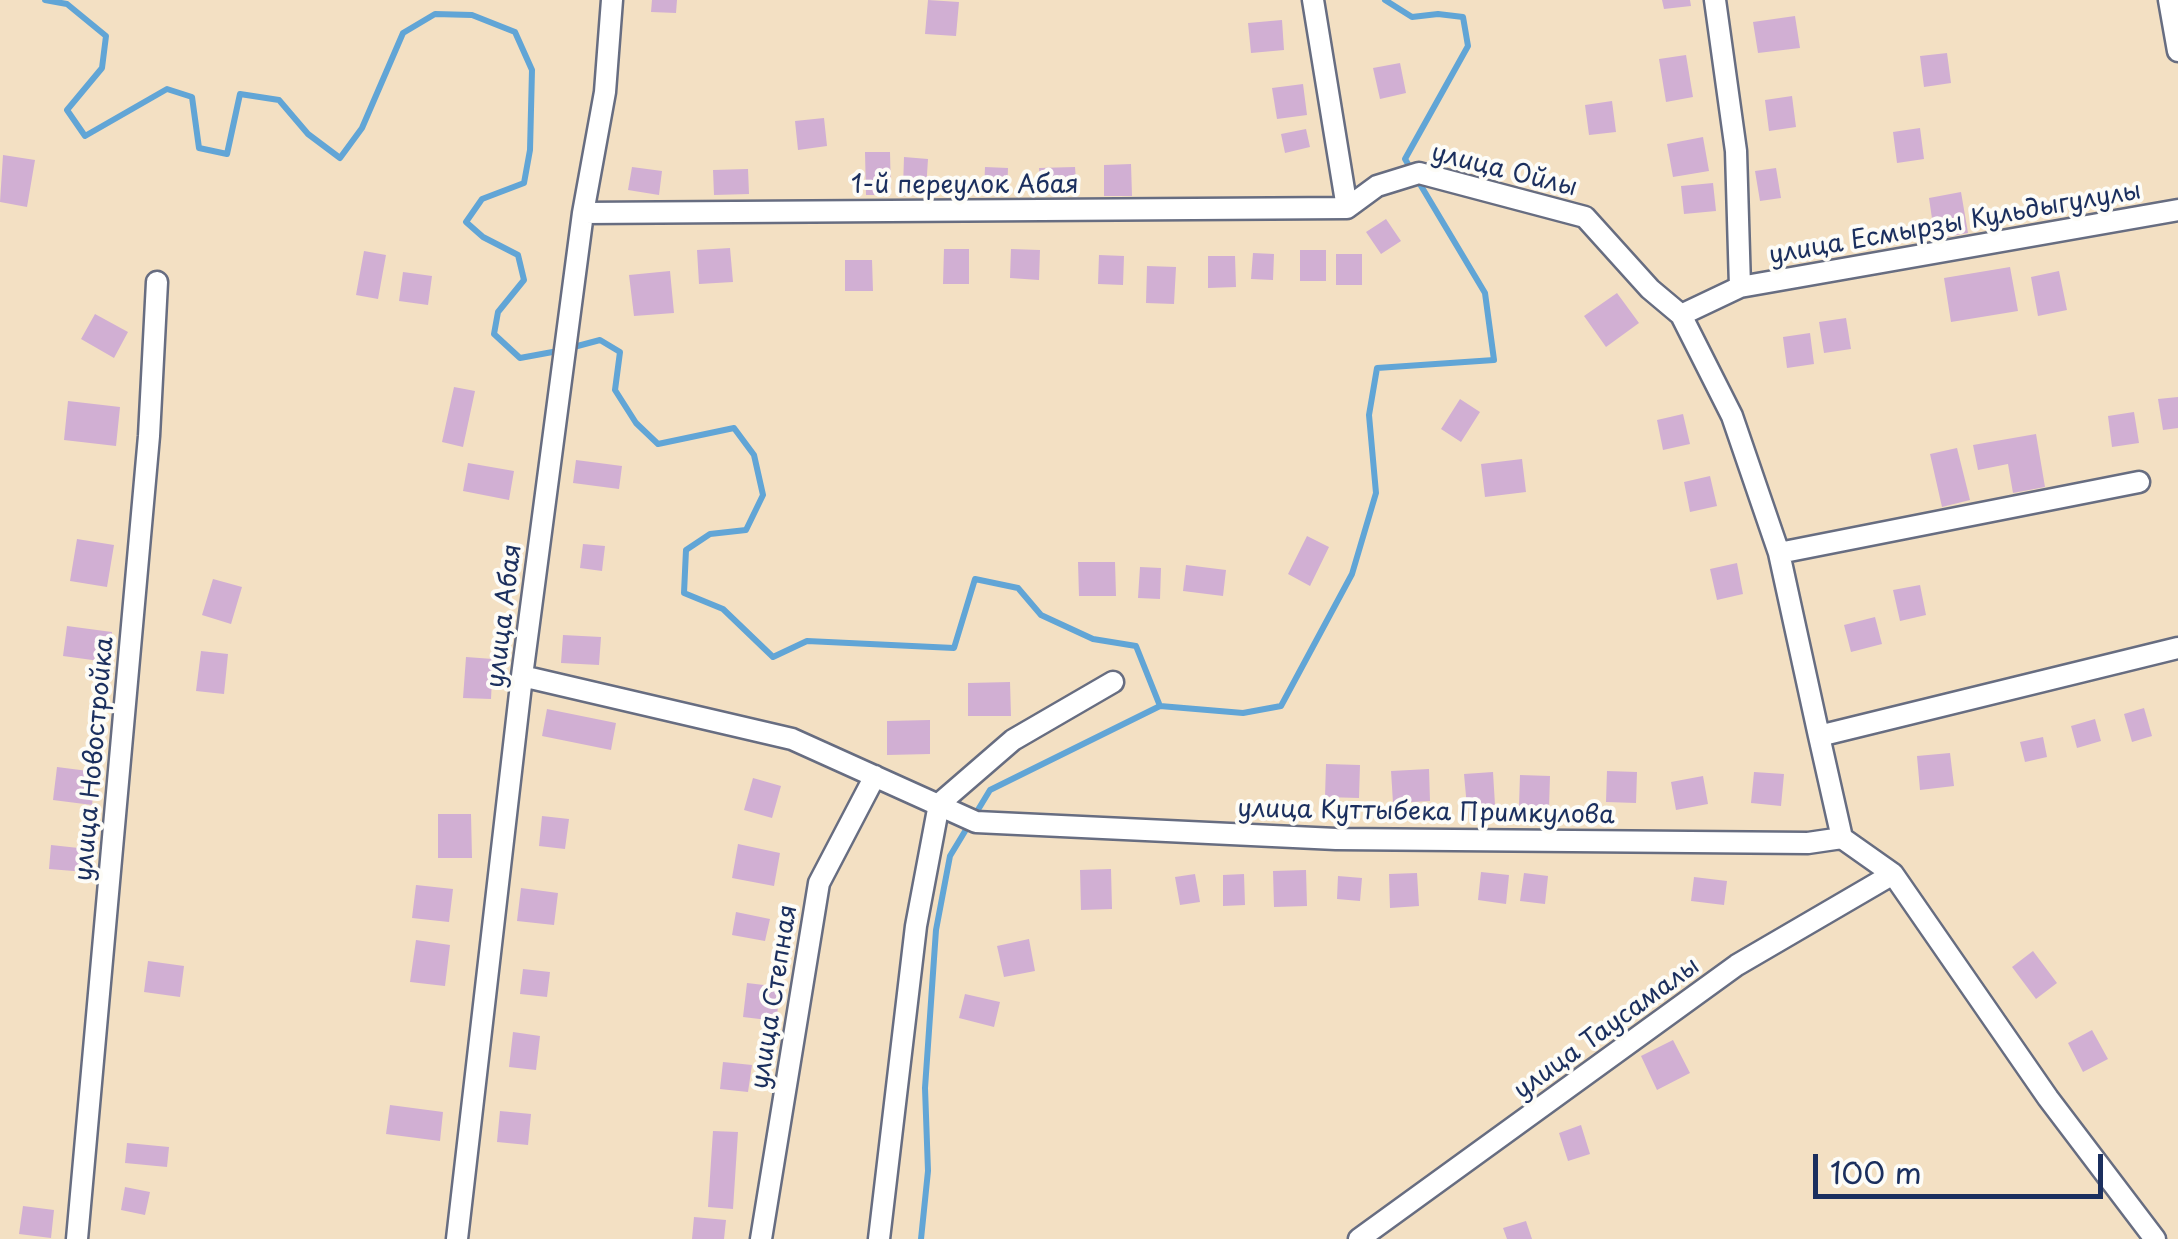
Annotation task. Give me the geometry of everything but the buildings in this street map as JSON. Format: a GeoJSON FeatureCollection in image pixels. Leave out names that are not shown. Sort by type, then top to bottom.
{"type":"FeatureCollection","features":[{"type":"Feature","properties":{"kind":"street","name":"улица Абая"},"geometry":{"type":"LineString","coordinates":[[457,1239],[522,676],[583,214],[606,92],[612,0]]}},
{"type":"Feature","properties":{"kind":"street"},"geometry":{"type":"LineString","coordinates":[[1313,0],[1348,208]]}},
{"type":"Feature","properties":{"kind":"street","name":"улица Есмырзы Кульдыгулулы"},"geometry":{"type":"LineString","coordinates":[[1715,0],[1736,151],[1740,287]]}},
{"type":"Feature","properties":{"kind":"street"},"geometry":{"type":"LineString","coordinates":[[2169,0],[2178,51]]}},
{"type":"Feature","properties":{"kind":"street","name":"улица Ойлы"},"geometry":{"type":"LineString","coordinates":[[1348,208],[1377,186],[1418,173],[1585,217],[1650,289],[1681,316],[1732,416],[1779,553],[1819,736]]}},
{"type":"Feature","properties":{"kind":"street","name":"1-й переулок Абая"},"geometry":{"type":"LineString","coordinates":[[583,214],[1348,208]]}},
{"type":"Feature","properties":{"kind":"street","name":"улица Есмырзы Кульдыгулулы"},"geometry":{"type":"LineString","coordinates":[[1681,316],[1740,287],[2178,210]]}},
{"type":"Feature","properties":{"kind":"street","name":"улица Новостройка"},"geometry":{"type":"LineString","coordinates":[[78,1239],[149,436],[157,282]]}},
{"type":"Feature","properties":{"kind":"street"},"geometry":{"type":"LineString","coordinates":[[1779,553],[2138,482]]}},
{"type":"Feature","properties":{"kind":"street"},"geometry":{"type":"LineString","coordinates":[[2155,1239],[2048,1098],[1893,874],[1842,838],[1819,736],[2178,648]]}},
{"type":"Feature","properties":{"kind":"street","name":"улица Куттыбека Примкулова"},"geometry":{"type":"LineString","coordinates":[[522,676],[792,740],[976,822],[1336,839],[1808,843],[1842,838]]}},
{"type":"Feature","properties":{"kind":"street"},"geometry":{"type":"LineString","coordinates":[[879,1239],[916,926],[939,804],[1013,740],[1112,682]]}},
{"type":"Feature","properties":{"kind":"street","name":"улица Степная"},"geometry":{"type":"LineString","coordinates":[[761,1239],[818,884],[875,776]]}},
{"type":"Feature","properties":{"kind":"street","name":"улица Таусамалы"},"geometry":{"type":"LineString","coordinates":[[1359,1239],[1737,965],[1893,874]]}},
{"type":"Feature","properties":{"kind":"waterway"},"geometry":{"type":"LineString","coordinates":[[45,0],[67,4],[106,36],[102,68],[67,110],[85,136],[167,89],[192,97],[199,148],[227,154],[240,94],[279,100],[308,134],[340,158],[362,128],[403,33],[435,14],[472,15],[515,32],[532,70],[530,150],[524,183],[482,199],[466,222],[483,237],[518,255],[524,280],[498,312],[494,334],[520,358],[558,351]]}},
{"type":"Feature","properties":{"kind":"waterway"},"geometry":{"type":"LineString","coordinates":[[921,1239],[928,1171],[925,1088],[936,930],[950,856],[990,790],[1160,706],[1243,713],[1281,706],[1352,574],[1376,493],[1369,415],[1377,368],[1494,360],[1485,293],[1405,159],[1468,46],[1463,17],[1412,17],[1385,0]]}},
{"type":"Feature","properties":{"kind":"waterway"},"geometry":{"type":"LineString","coordinates":[[570,348],[600,340],[620,352],[615,390],[636,423],[658,444],[734,428],[754,455],[763,495],[746,530],[710,534],[686,550],[684,593],[723,609],[773,657],[807,641],[954,648],[975,579],[1018,588],[1041,615],[1093,639],[1136,646],[1160,706]]}}]}
